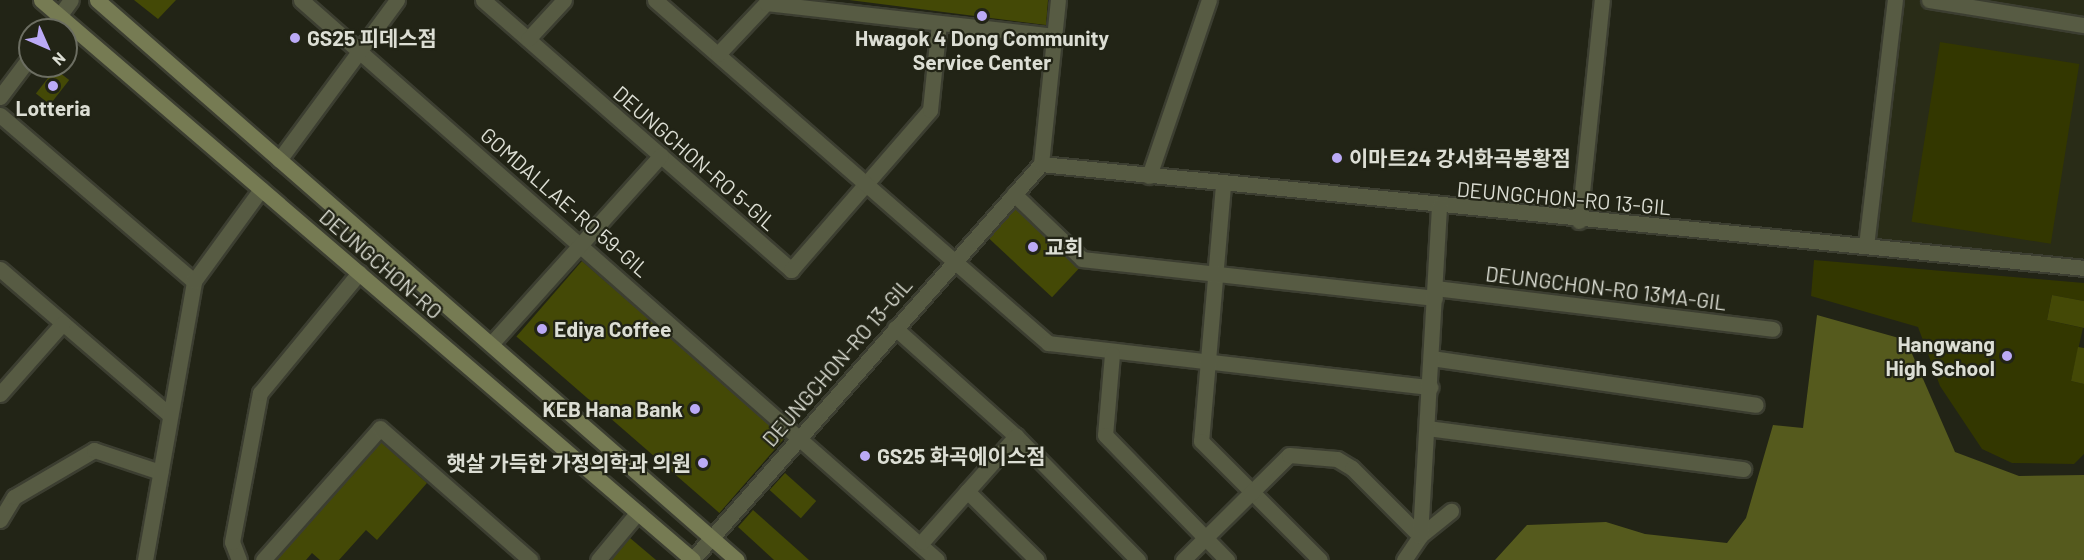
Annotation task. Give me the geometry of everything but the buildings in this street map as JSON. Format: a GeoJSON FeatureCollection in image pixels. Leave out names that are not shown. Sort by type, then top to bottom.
{"type":"FeatureCollection","features":[{"type":"Feature","properties":{"kind":"main road","name":"DEUNGCHON-RO"},"geometry":{"type":"LineString","coordinates":[[41,0],[692,560]]}},
{"type":"Feature","properties":{"kind":"main road","name":"DEUNGCHON-RO"},"geometry":{"type":"LineString","coordinates":[[97,0],[737,560]]}},
{"type":"Feature","properties":{"kind":"street"},"geometry":{"type":"LineString","coordinates":[[60,16],[71,0]]}},
{"type":"Feature","properties":{"kind":"street","name":"GOMDALLAE-RO 59-GIL"},"geometry":{"type":"LineString","coordinates":[[301,0],[801,435],[922,542],[937,560]]}},
{"type":"Feature","properties":{"kind":"street"},"geometry":{"type":"LineString","coordinates":[[279,160],[397,0]]}},
{"type":"Feature","properties":{"kind":"street","name":"DEUNGCHON-RO 5-GIL"},"geometry":{"type":"LineString","coordinates":[[483,0],[791,270],[868,184]]}},
{"type":"Feature","properties":{"kind":"street"},"geometry":{"type":"LineString","coordinates":[[528,39],[564,0]]}},
{"type":"Feature","properties":{"kind":"street"},"geometry":{"type":"LineString","coordinates":[[655,0],[1048,343],[1112,354],[1430,387]]}},
{"type":"Feature","properties":{"kind":"street"},"geometry":{"type":"LineString","coordinates":[[1041,164],[1058,0]]}},
{"type":"Feature","properties":{"kind":"street"},"geometry":{"type":"LineString","coordinates":[[1149,176],[1209,0]]}},
{"type":"Feature","properties":{"kind":"street"},"geometry":{"type":"LineString","coordinates":[[1579,221],[1602,0]]}},
{"type":"Feature","properties":{"kind":"street"},"geometry":{"type":"LineString","coordinates":[[1866,246],[1895,0]]}},
{"type":"Feature","properties":{"kind":"street"},"geometry":{"type":"LineString","coordinates":[[1929,0],[2084,25]]}},
{"type":"Feature","properties":{"kind":"street"},"geometry":{"type":"LineString","coordinates":[[718,54],[766,1],[1054,36]]}},
{"type":"Feature","properties":{"kind":"street"},"geometry":{"type":"LineString","coordinates":[[868,184],[930,110],[939,23]]}},
{"type":"Feature","properties":{"kind":"street"},"geometry":{"type":"LineString","coordinates":[[0,98],[18,73]]}},
{"type":"Feature","properties":{"kind":"street"},"geometry":{"type":"LineString","coordinates":[[0,115],[194,281]]}},
{"type":"Feature","properties":{"kind":"street"},"geometry":{"type":"LineString","coordinates":[[491,344],[661,156]]}},
{"type":"Feature","properties":{"kind":"street","name":"DEUNGCHON-RO 13-GIL"},"geometry":{"type":"LineString","coordinates":[[692,560],[1041,164],[1579,221],[2084,268]]}},
{"type":"Feature","properties":{"kind":"street"},"geometry":{"type":"LineString","coordinates":[[1223,185],[1210,364],[1201,441],[1250,493],[1320,560]]}},
{"type":"Feature","properties":{"kind":"street"},"geometry":{"type":"LineString","coordinates":[[145,560],[194,281],[261,189]]}},
{"type":"Feature","properties":{"kind":"street"},"geometry":{"type":"LineString","coordinates":[[1014,194],[1082,260],[1435,293]]}},
{"type":"Feature","properties":{"kind":"street"},"geometry":{"type":"LineString","coordinates":[[1420,536],[1439,207]]}},
{"type":"Feature","properties":{"kind":"street"},"geometry":{"type":"LineString","coordinates":[[0,269],[170,415]]}},
{"type":"Feature","properties":{"kind":"street"},"geometry":{"type":"LineString","coordinates":[[239,560],[232,542],[260,393],[359,273]]}},
{"type":"Feature","properties":{"kind":"street","name":"DEUNGCHON-RO 13MA-GIL"},"geometry":{"type":"LineString","coordinates":[[1435,293],[1773,329]]}},
{"type":"Feature","properties":{"kind":"street"},"geometry":{"type":"LineString","coordinates":[[0,394],[62,324]]}},
{"type":"Feature","properties":{"kind":"street"},"geometry":{"type":"LineString","coordinates":[[895,328],[1016,436],[1138,560]]}},
{"type":"Feature","properties":{"kind":"street"},"geometry":{"type":"LineString","coordinates":[[1112,354],[1105,435],[1227,560]]}},
{"type":"Feature","properties":{"kind":"street"},"geometry":{"type":"LineString","coordinates":[[1431,358],[1756,405]]}},
{"type":"Feature","properties":{"kind":"street"},"geometry":{"type":"LineString","coordinates":[[263,560],[380,428],[530,560]]}},
{"type":"Feature","properties":{"kind":"street"},"geometry":{"type":"LineString","coordinates":[[1427,428],[1743,469]]}},
{"type":"Feature","properties":{"kind":"street"},"geometry":{"type":"LineString","coordinates":[[922,542],[1016,436]]}},
{"type":"Feature","properties":{"kind":"street"},"geometry":{"type":"LineString","coordinates":[[0,520],[14,496],[94,450],[160,472]]}},
{"type":"Feature","properties":{"kind":"street"},"geometry":{"type":"LineString","coordinates":[[1183,560],[1289,455],[1336,459],[1420,536]]}},
{"type":"Feature","properties":{"kind":"street"},"geometry":{"type":"LineString","coordinates":[[967,491],[1037,560]]}},
{"type":"Feature","properties":{"kind":"street"},"geometry":{"type":"LineString","coordinates":[[1404,560],[1420,536],[1451,511]]}},
{"type":"Feature","properties":{"kind":"street"},"geometry":{"type":"LineString","coordinates":[[598,560],[638,512]]}},
{"type":"Feature","properties":{"kind":"shaded area"},"geometry":{"type":"Polygon","coordinates":[[[1895,0],[2084,0],[2084,268],[1866,246],[1895,0]]]}},
{"type":"Feature","properties":{"kind":"green space"},"geometry":{"type":"Polygon","coordinates":[[[1940,42],[2079,64],[2051,244],[1912,222],[1940,42]]]}},
{"type":"Feature","properties":{"kind":"green space","name":"Hangwang High School"},"geometry":{"type":"Polygon","coordinates":[[[1814,260],[2084,283],[2084,301],[2052,295],[2047,320],[2083,328],[2071,381],[2084,384],[2084,454],[2074,464],[2012,463],[1982,449],[1940,386],[1918,327],[1811,296],[1814,260]]]}},
{"type":"Feature","properties":{"kind":"green space"},"geometry":{"type":"Polygon","coordinates":[[[1817,315],[1906,340],[1955,452],[2019,476],[2084,475],[2084,560],[1495,560],[1527,525],[1606,522],[1645,534],[1727,543],[1746,518],[1773,425],[1803,428],[1817,315]]]}},
{"type":"Feature","properties":{"kind":"place","name":"Hwagok 4 Dong Community Service Center"},"geometry":{"type":"Point","coordinates":[982,16]}},
{"type":"Feature","properties":{"kind":"place","name":"GS25 피데스점"},"geometry":{"type":"Point","coordinates":[295,38]}},
{"type":"Feature","properties":{"kind":"place","name":"Lotteria"},"geometry":{"type":"Point","coordinates":[53,86]}},
{"type":"Feature","properties":{"kind":"place","name":"이마트24 강서화곡봉황점"},"geometry":{"type":"Point","coordinates":[1337,158]}},
{"type":"Feature","properties":{"kind":"place","name":"교회"},"geometry":{"type":"Point","coordinates":[1033,247]}},
{"type":"Feature","properties":{"kind":"place","name":"Ediya Coffee"},"geometry":{"type":"Point","coordinates":[542,329]}},
{"type":"Feature","properties":{"kind":"place","name":"Hangwang High School"},"geometry":{"type":"Point","coordinates":[2007,356]}},
{"type":"Feature","properties":{"kind":"place","name":"KEB Hana Bank"},"geometry":{"type":"Point","coordinates":[695,409]}},
{"type":"Feature","properties":{"kind":"place","name":"GS25 화곡에이스점"},"geometry":{"type":"Point","coordinates":[865,456]}},
{"type":"Feature","properties":{"kind":"place","name":"햇살 가득한 가정의학과 의원"},"geometry":{"type":"Point","coordinates":[703,463]}}]}
